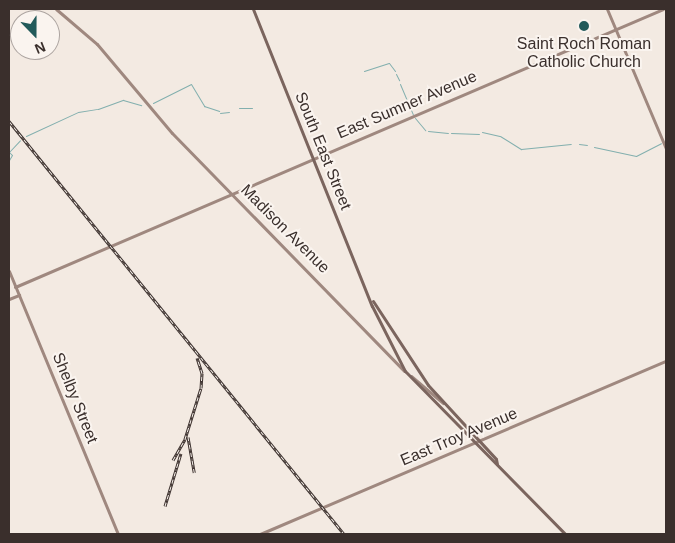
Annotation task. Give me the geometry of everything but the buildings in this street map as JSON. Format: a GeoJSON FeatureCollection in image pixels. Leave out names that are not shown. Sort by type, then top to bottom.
{"type":"FeatureCollection","features":[{"type":"Feature","properties":{"kind":"main road","name":"Madison Avenue"},"geometry":{"type":"LineString","coordinates":[[56,9],[97,44],[172,133],[233,193],[404,372],[443,403],[496,459],[496,464]]}},
{"type":"Feature","properties":{"kind":"main road","name":"South East Street"},"geometry":{"type":"LineString","coordinates":[[253,9],[312,158],[373,301],[410,360],[443,403]]}},
{"type":"Feature","properties":{"kind":"main road"},"geometry":{"type":"LineString","coordinates":[[607,9],[666,149]]}},
{"type":"Feature","properties":{"kind":"main road","name":"East Sumner Avenue"},"geometry":{"type":"LineString","coordinates":[[15,287],[663,9]]}},
{"type":"Feature","properties":{"kind":"main road","name":"Shelby Street"},"geometry":{"type":"LineString","coordinates":[[9,271],[118,534]]}},
{"type":"Feature","properties":{"kind":"main road"},"geometry":{"type":"LineString","coordinates":[[9,299],[19,295]]}},
{"type":"Feature","properties":{"kind":"main road","name":"South East Street"},"geometry":{"type":"LineString","coordinates":[[373,301],[372,306],[404,372],[410,379]]}},
{"type":"Feature","properties":{"kind":"main road","name":"East Troy Avenue"},"geometry":{"type":"LineString","coordinates":[[260,534],[480,442],[666,361]]}},
{"type":"Feature","properties":{"kind":"main road","name":"Madison Avenue"},"geometry":{"type":"LineString","coordinates":[[410,379],[565,534]]}},
{"type":"Feature","properties":{"kind":"waterway"},"geometry":{"type":"LineString","coordinates":[[364,71],[389,63],[395,71]]}},
{"type":"Feature","properties":{"kind":"waterway"},"geometry":{"type":"LineString","coordinates":[[396,74],[399,80]]}},
{"type":"Feature","properties":{"kind":"waterway"},"geometry":{"type":"LineString","coordinates":[[153,103],[191,84],[204,106],[219,111]]}},
{"type":"Feature","properties":{"kind":"waterway"},"geometry":{"type":"LineString","coordinates":[[400,84],[413,114]]}},
{"type":"Feature","properties":{"kind":"waterway"},"geometry":{"type":"LineString","coordinates":[[26,136],[78,112],[98,109],[123,100],[141,105]]}},
{"type":"Feature","properties":{"kind":"waterway"},"geometry":{"type":"LineString","coordinates":[[239,108],[252,108]]}},
{"type":"Feature","properties":{"kind":"waterway"},"geometry":{"type":"LineString","coordinates":[[220,113],[229,112]]}},
{"type":"Feature","properties":{"kind":"waterway"},"geometry":{"type":"LineString","coordinates":[[415,118],[425,130]]}},
{"type":"Feature","properties":{"kind":"waterway"},"geometry":{"type":"LineString","coordinates":[[428,131],[448,133]]}},
{"type":"Feature","properties":{"kind":"waterway"},"geometry":{"type":"LineString","coordinates":[[482,132],[500,136],[521,149],[571,144]]}},
{"type":"Feature","properties":{"kind":"waterway"},"geometry":{"type":"LineString","coordinates":[[451,133],[479,134]]}},
{"type":"Feature","properties":{"kind":"waterway"},"geometry":{"type":"LineString","coordinates":[[9,152],[20,140]]}},
{"type":"Feature","properties":{"kind":"waterway"},"geometry":{"type":"LineString","coordinates":[[594,147],[636,156],[661,143]]}},
{"type":"Feature","properties":{"kind":"waterway"},"geometry":{"type":"LineString","coordinates":[[579,144],[587,145]]}},
{"type":"Feature","properties":{"kind":"waterway"},"geometry":{"type":"LineString","coordinates":[[9,152],[12,155],[9,160]]}},
{"type":"Feature","properties":{"kind":"railway"},"geometry":{"type":"LineString","coordinates":[[9,121],[344,534]]}},
{"type":"Feature","properties":{"kind":"railway"},"geometry":{"type":"LineString","coordinates":[[173,460],[185,439],[201,388],[202,373],[197,358]]}},
{"type":"Feature","properties":{"kind":"railway"},"geometry":{"type":"LineString","coordinates":[[188,437],[194,472]]}},
{"type":"Feature","properties":{"kind":"railway"},"geometry":{"type":"LineString","coordinates":[[165,506],[181,453]]}},
{"type":"Feature","properties":{"kind":"place","name":"Saint Roch Roman Catholic Church"},"geometry":{"type":"Point","coordinates":[584,26]}}]}
